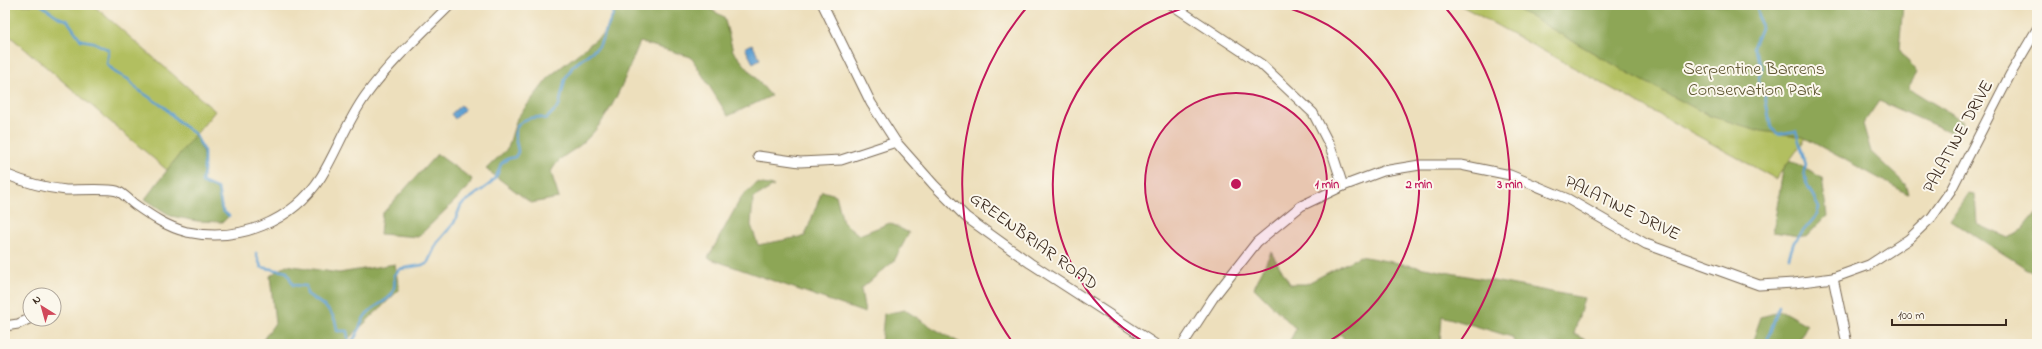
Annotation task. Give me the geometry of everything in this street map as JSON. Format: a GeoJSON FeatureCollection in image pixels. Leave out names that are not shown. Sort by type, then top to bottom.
{"type":"FeatureCollection","features":[{"type":"Feature","properties":{"kind":"street"},"geometry":{"type":"LineString","coordinates":[[5,174],[46,187],[65,190],[117,191],[152,216],[177,229],[188,232],[224,235],[257,229],[293,209],[312,189],[321,176],[344,129],[382,74],[450,5]]}},
{"type":"Feature","properties":{"kind":"street","name":"GREENBRIAR ROAD"},"geometry":{"type":"LineString","coordinates":[[823,5],[871,103],[896,142],[934,185],[966,217],[1030,263],[1155,344]]}},
{"type":"Feature","properties":{"kind":"street"},"geometry":{"type":"LineString","coordinates":[[1172,5],[1261,64],[1313,113],[1330,146],[1343,186]]}},
{"type":"Feature","properties":{"kind":"street","name":"PALATINE DRIVE"},"geometry":{"type":"LineString","coordinates":[[1183,344],[1213,298],[1257,242],[1308,201],[1382,171],[1420,165],[1461,165],[1510,175],[1568,199],[1646,244],[1759,285],[1794,283],[1833,278],[1869,265],[1909,239],[1932,217],[1951,190],[2010,75],[2037,29]]}},
{"type":"Feature","properties":{"kind":"street"},"geometry":{"type":"LineString","coordinates":[[758,156],[800,162],[841,160],[896,142]]}},
{"type":"Feature","properties":{"kind":"street"},"geometry":{"type":"LineString","coordinates":[[1833,278],[1847,344]]}},
{"type":"Feature","properties":{"kind":"street"},"geometry":{"type":"LineString","coordinates":[[5,326],[22,322]]}},
{"type":"Feature","properties":{"kind":"green space"},"geometry":{"type":"Polygon","coordinates":[[[5,5],[93,5],[215,111],[167,170],[5,32],[5,5]]]}},
{"type":"Feature","properties":{"kind":"green space"},"geometry":{"type":"Polygon","coordinates":[[[613,5],[703,5],[724,17],[733,51],[771,96],[728,116],[691,57],[640,42],[618,94],[604,118],[586,140],[563,157],[551,172],[559,198],[531,203],[486,169],[508,148],[517,118],[550,76],[604,33],[613,15],[613,5]]]}},
{"type":"Feature","properties":{"kind":"green space","name":"Serpentine Barrens Conservation Park"},"geometry":{"type":"Polygon","coordinates":[[[1460,5],[1903,5],[1776,179],[1460,5]]]}},
{"type":"Feature","properties":{"kind":"green space","name":"Serpentine Barrens Conservation Park"},"geometry":{"type":"Polygon","coordinates":[[[1510,5],[1903,5],[1899,49],[1917,73],[1908,88],[1963,121],[1957,135],[1879,101],[1863,124],[1871,152],[1905,184],[1908,194],[1803,137],[1761,131],[1710,116],[1632,75],[1510,5]]]}},
{"type":"Feature","properties":{"kind":"green space"},"geometry":{"type":"Polygon","coordinates":[[[195,134],[204,157],[202,182],[218,189],[222,210],[229,216],[223,222],[197,221],[171,216],[145,199],[195,134]]]}},
{"type":"Feature","properties":{"kind":"green space"},"geometry":{"type":"Polygon","coordinates":[[[437,154],[472,179],[468,188],[418,237],[380,234],[382,214],[437,154]]]}},
{"type":"Feature","properties":{"kind":"green space"},"geometry":{"type":"Polygon","coordinates":[[[1790,160],[1822,178],[1827,216],[1806,237],[1773,232],[1783,170],[1790,160]]]}},
{"type":"Feature","properties":{"kind":"green space"},"geometry":{"type":"Polygon","coordinates":[[[757,183],[774,186],[753,198],[751,225],[758,245],[805,236],[822,191],[836,195],[843,222],[859,235],[890,223],[909,233],[894,261],[861,289],[865,313],[708,258],[742,196],[757,183]]]}},
{"type":"Feature","properties":{"kind":"green space"},"geometry":{"type":"Polygon","coordinates":[[[1968,193],[1975,194],[1977,224],[2008,238],[2023,229],[2037,212],[2037,275],[1950,220],[1968,193]]]}},
{"type":"Feature","properties":{"kind":"green space"},"geometry":{"type":"Polygon","coordinates":[[[1271,252],[1290,284],[1306,284],[1360,256],[1584,298],[1574,334],[1593,344],[1515,344],[1512,337],[1442,316],[1440,344],[1349,344],[1340,334],[1330,344],[1288,344],[1296,329],[1254,288],[1271,252]]]}},
{"type":"Feature","properties":{"kind":"green space"},"geometry":{"type":"Polygon","coordinates":[[[395,264],[399,290],[346,341],[323,342],[322,344],[260,344],[275,323],[270,276],[286,265],[339,273],[395,264]]]}},
{"type":"Feature","properties":{"kind":"green space"},"geometry":{"type":"Polygon","coordinates":[[[905,310],[962,344],[881,344],[884,314],[905,310]]]}},
{"type":"Feature","properties":{"kind":"green space"},"geometry":{"type":"Polygon","coordinates":[[[1782,311],[1807,325],[1797,344],[1748,344],[1753,340],[1761,317],[1782,311]]]}},
{"type":"Feature","properties":{"kind":"water"},"geometry":{"type":"Polygon","coordinates":[[[752,44],[760,59],[753,63],[745,48],[752,44]]]}},
{"type":"Feature","properties":{"kind":"water"},"geometry":{"type":"Polygon","coordinates":[[[461,105],[465,109],[455,119],[451,114],[461,105]]]}},
{"type":"Feature","properties":{"kind":"waterway"},"geometry":{"type":"LineString","coordinates":[[41,5],[60,18],[67,20],[81,40],[93,42],[109,50],[107,64],[116,73],[128,79],[137,89],[164,107],[181,124],[195,134],[204,151],[204,171],[202,182],[218,189],[222,210],[229,216]]}},
{"type":"Feature","properties":{"kind":"waterway"},"geometry":{"type":"LineString","coordinates":[[256,253],[261,267],[287,272],[293,285],[306,286],[307,294],[323,305],[331,313],[334,318],[337,331],[347,331],[349,344],[355,337],[366,315],[391,296],[395,284],[394,275],[400,269],[427,264],[437,243],[454,223],[461,205],[490,184],[497,175],[501,164],[507,159],[515,157],[518,152],[515,133],[519,124],[527,119],[537,117],[546,119],[559,106],[565,79],[573,66],[599,46],[613,15],[613,5]]}},
{"type":"Feature","properties":{"kind":"waterway"},"geometry":{"type":"LineString","coordinates":[[1757,5],[1761,28],[1753,47],[1762,67],[1758,81],[1765,97],[1771,128],[1778,134],[1796,131],[1806,165],[1804,171],[1806,182],[1819,208],[1816,216],[1794,242],[1789,257]]}},
{"type":"Feature","properties":{"kind":"waterway"},"geometry":{"type":"LineString","coordinates":[[1766,344],[1779,306]]}}]}
